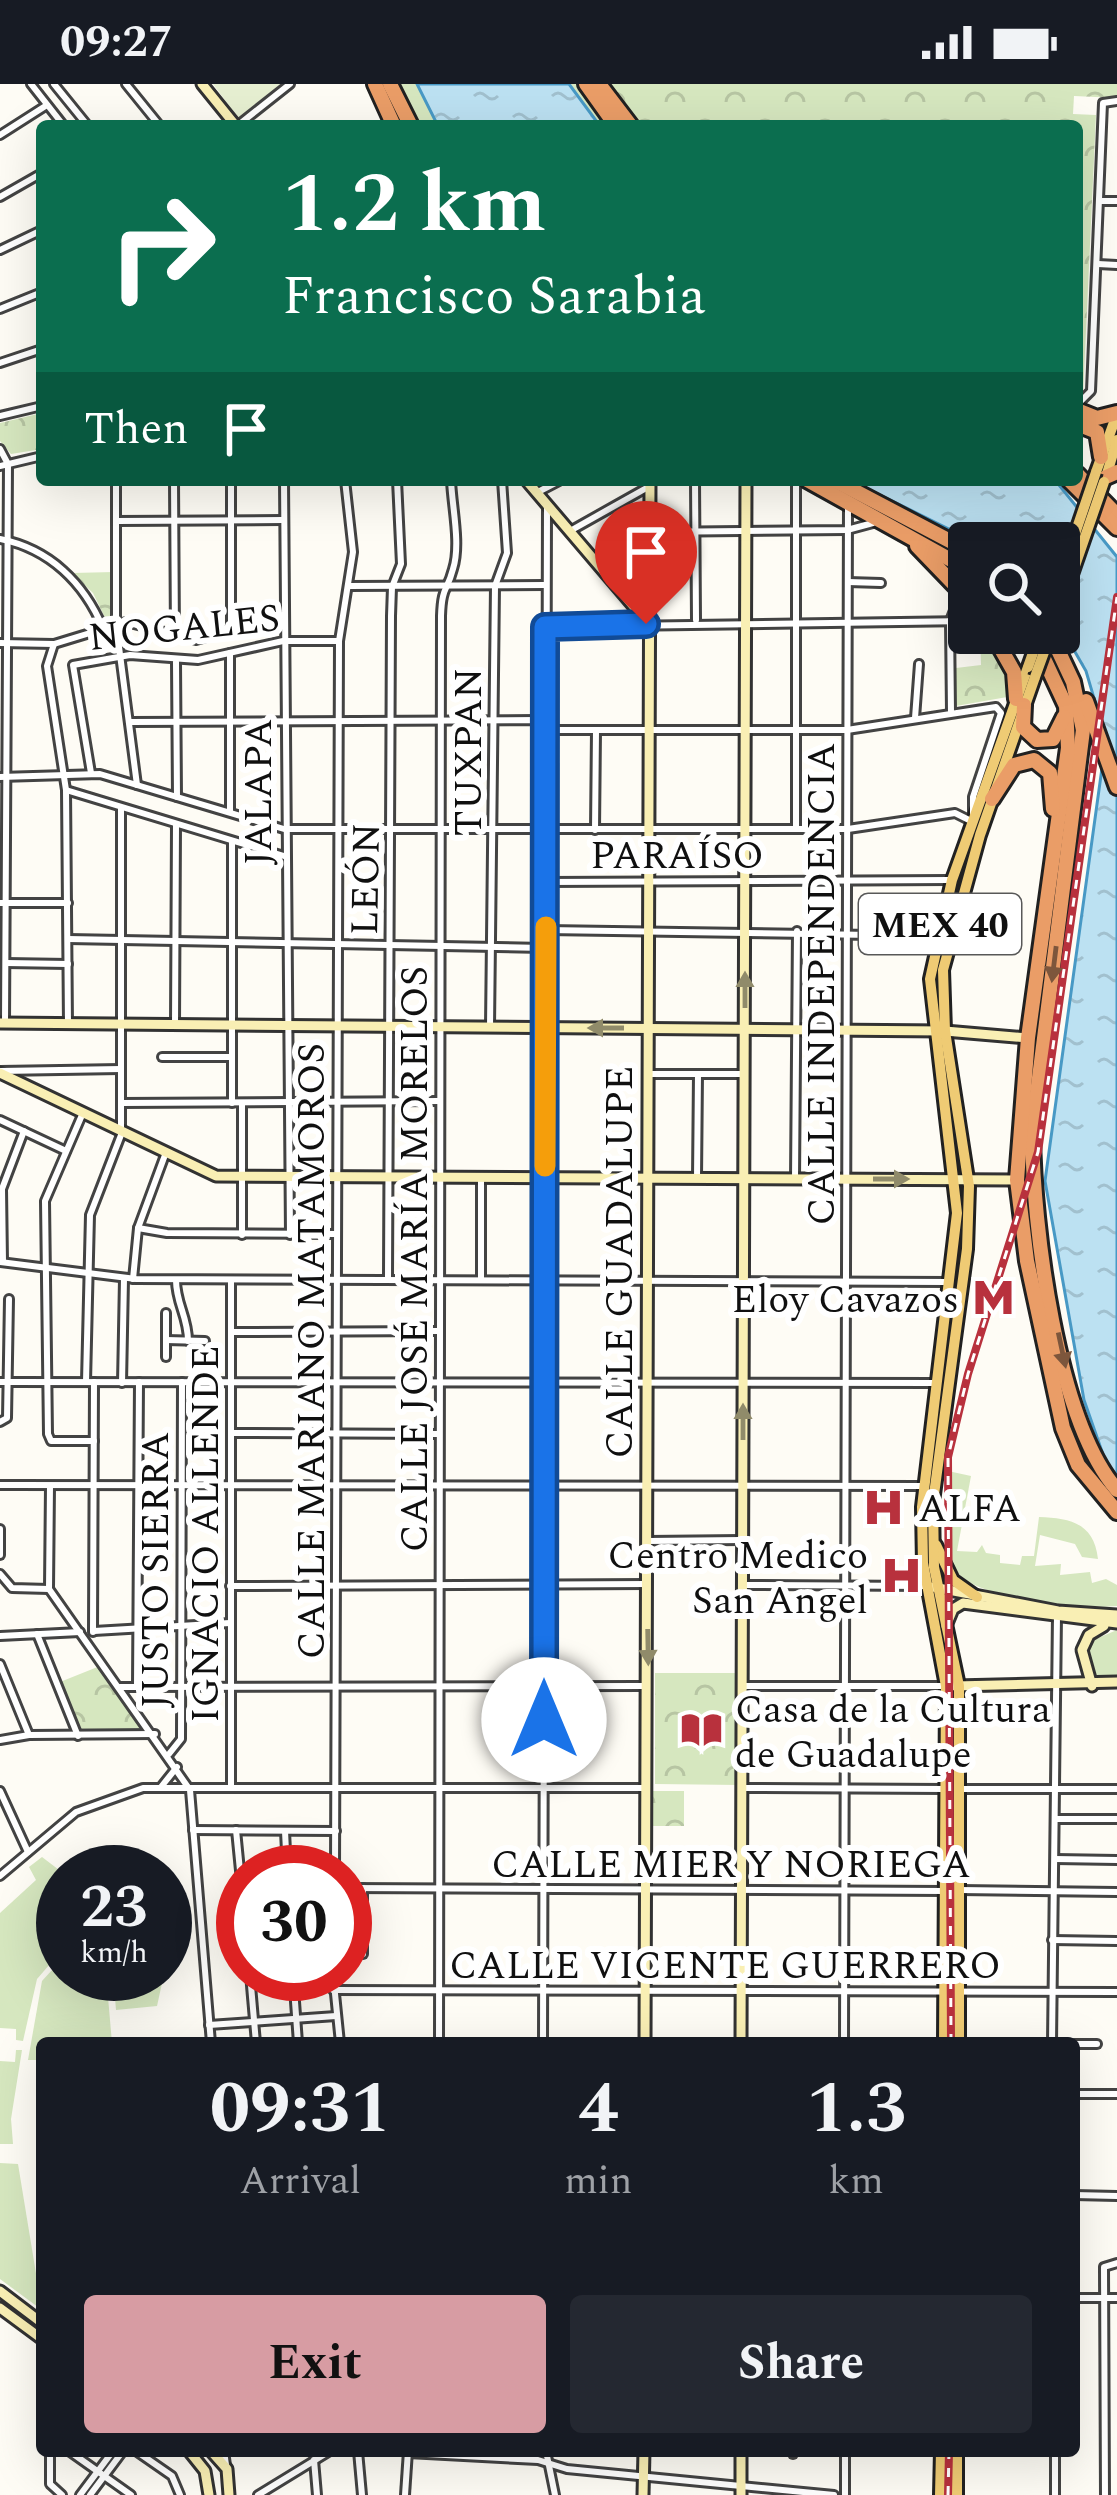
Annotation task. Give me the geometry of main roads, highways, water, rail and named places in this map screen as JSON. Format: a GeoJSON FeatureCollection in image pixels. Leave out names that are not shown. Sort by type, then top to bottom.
{"type":"FeatureCollection","features":[{"type":"Feature","properties":{"kind":"highway"},"geometry":{"type":"LineString","coordinates":[[374,84],[391,120]]}},
{"type":"Feature","properties":{"kind":"highway"},"geometry":{"type":"LineString","coordinates":[[390,84],[408,120]]}},
{"type":"Feature","properties":{"kind":"highway"},"geometry":{"type":"LineString","coordinates":[[586,84],[612,120]]}},
{"type":"Feature","properties":{"kind":"highway"},"geometry":{"type":"LineString","coordinates":[[599,84],[626,120]]}},
{"type":"Feature","properties":{"kind":"highway"},"geometry":{"type":"LineString","coordinates":[[1083,411],[1097,418],[1117,414]]}},
{"type":"Feature","properties":{"kind":"highway"},"geometry":{"type":"LineString","coordinates":[[1083,427],[1096,433],[1101,457]]}},
{"type":"Feature","properties":{"kind":"highway"},"geometry":{"type":"LineString","coordinates":[[1083,480],[1117,515]]}},
{"type":"Feature","properties":{"kind":"highway"},"geometry":{"type":"LineString","coordinates":[[819,486],[948,558]]}},
{"type":"Feature","properties":{"kind":"highway"},"geometry":{"type":"LineString","coordinates":[[845,486],[948,540]]}},
{"type":"Feature","properties":{"kind":"highway"},"geometry":{"type":"LineString","coordinates":[[1075,486],[1117,528]]}},
{"type":"Feature","properties":{"kind":"highway"},"geometry":{"type":"LineString","coordinates":[[895,527],[948,579]]}},
{"type":"Feature","properties":{"kind":"highway"},"geometry":{"type":"LineString","coordinates":[[1004,654],[1014,672],[1023,728],[1042,741],[1058,733],[1066,706]]}},
{"type":"Feature","properties":{"kind":"highway","name":"MEX 40"},"geometry":{"type":"LineString","coordinates":[[1045,654],[1066,706],[1069,748],[1025,1062],[1017,1180],[1027,1261],[1063,1428],[1078,1465],[1117,1512]]}},
{"type":"Feature","properties":{"kind":"highway","name":"MEX 40"},"geometry":{"type":"LineString","coordinates":[[1060,654],[1073,682],[1082,743],[1032,1133],[1040,1234],[1071,1395],[1090,1451],[1117,1490]]}},
{"type":"Feature","properties":{"kind":"highway"},"geometry":{"type":"LineString","coordinates":[[1073,682],[1085,700],[1117,787]]}},
{"type":"Feature","properties":{"kind":"highway"},"geometry":{"type":"LineString","coordinates":[[992,799],[1018,762],[1044,764],[1050,773],[1055,836]]}},
{"type":"Feature","properties":{"kind":"highway"},"geometry":{"type":"LineString","coordinates":[[1025,1062],[1032,1133]]}},
{"type":"Feature","properties":{"kind":"main road"},"geometry":{"type":"LineString","coordinates":[[1080,534],[1106,476],[1101,457],[1117,414]]}},
{"type":"Feature","properties":{"kind":"main road"},"geometry":{"type":"LineString","coordinates":[[1080,551],[1117,440]]}},
{"type":"Feature","properties":{"kind":"main road","name":"MEX 40"},"geometry":{"type":"LineString","coordinates":[[1031,672],[1033,654]]}},
{"type":"Feature","properties":{"kind":"main road","name":"MEX 40"},"geometry":{"type":"LineString","coordinates":[[952,1686],[931,1609],[935,1591],[933,1493],[963,1180],[939,1030],[936,935],[972,817],[1040,654]]}},
{"type":"Feature","properties":{"kind":"main road","name":"MEX 40"},"geometry":{"type":"LineString","coordinates":[[939,1030],[948,939],[1020,702]]}},
{"type":"Feature","properties":{"kind":"main road"},"geometry":{"type":"LineString","coordinates":[[972,817],[980,835]]}},
{"type":"Feature","properties":{"kind":"main road","name":"MEX 40"},"geometry":{"type":"LineString","coordinates":[[959,2037],[952,1686],[923,1486],[944,1382],[963,1180]]}},
{"type":"Feature","properties":{"kind":"main road"},"geometry":{"type":"LineString","coordinates":[[933,1538],[953,1580],[977,1597]]}},
{"type":"Feature","properties":{"kind":"main road"},"geometry":{"type":"LineString","coordinates":[[931,1609],[935,1591],[957,1593]]}},
{"type":"Feature","properties":{"kind":"main road","name":"MEX 40"},"geometry":{"type":"LineString","coordinates":[[944,2037],[945,1891],[953,1789]]}},
{"type":"Feature","properties":{"kind":"main road"},"geometry":{"type":"LineString","coordinates":[[940,2495],[941,2457]]}},
{"type":"Feature","properties":{"kind":"main road"},"geometry":{"type":"LineString","coordinates":[[957,2457],[957,2495]]}},
{"type":"Feature","properties":{"kind":"water"},"geometry":{"type":"Polygon","coordinates":[[[417,84],[569,84],[596,120],[435,120],[417,84]]]}},
{"type":"Feature","properties":{"kind":"water"},"geometry":{"type":"Polygon","coordinates":[[[862,486],[1060,486],[1117,557],[1117,1476],[1106,1463],[1084,1400],[1045,1181],[1106,739],[1076,654],[1080,654],[1080,522],[948,522],[948,529],[862,486]]]}},
{"type":"Feature","properties":{"kind":"railway"},"geometry":{"type":"LineString","coordinates":[[951,2037],[948,1457],[968,1374],[1038,1152],[1117,597]]}},
{"type":"Feature","properties":{"kind":"railway"},"geometry":{"type":"LineString","coordinates":[[948,2495],[949,2457]]}},
{"type":"Feature","properties":{"kind":"place","name":"Eloy Cavazos"},"geometry":{"type":"Point","coordinates":[993,1298]}},
{"type":"Feature","properties":{"kind":"place","name":"ALFA"},"geometry":{"type":"Point","coordinates":[884,1507]}},
{"type":"Feature","properties":{"kind":"place","name":"Centro Medico San Angel"},"geometry":{"type":"Point","coordinates":[902,1576]}},
{"type":"Feature","properties":{"kind":"place","name":"Casa de la Cultura de Guadalupe"},"geometry":{"type":"Point","coordinates":[701,1730]}}]}
